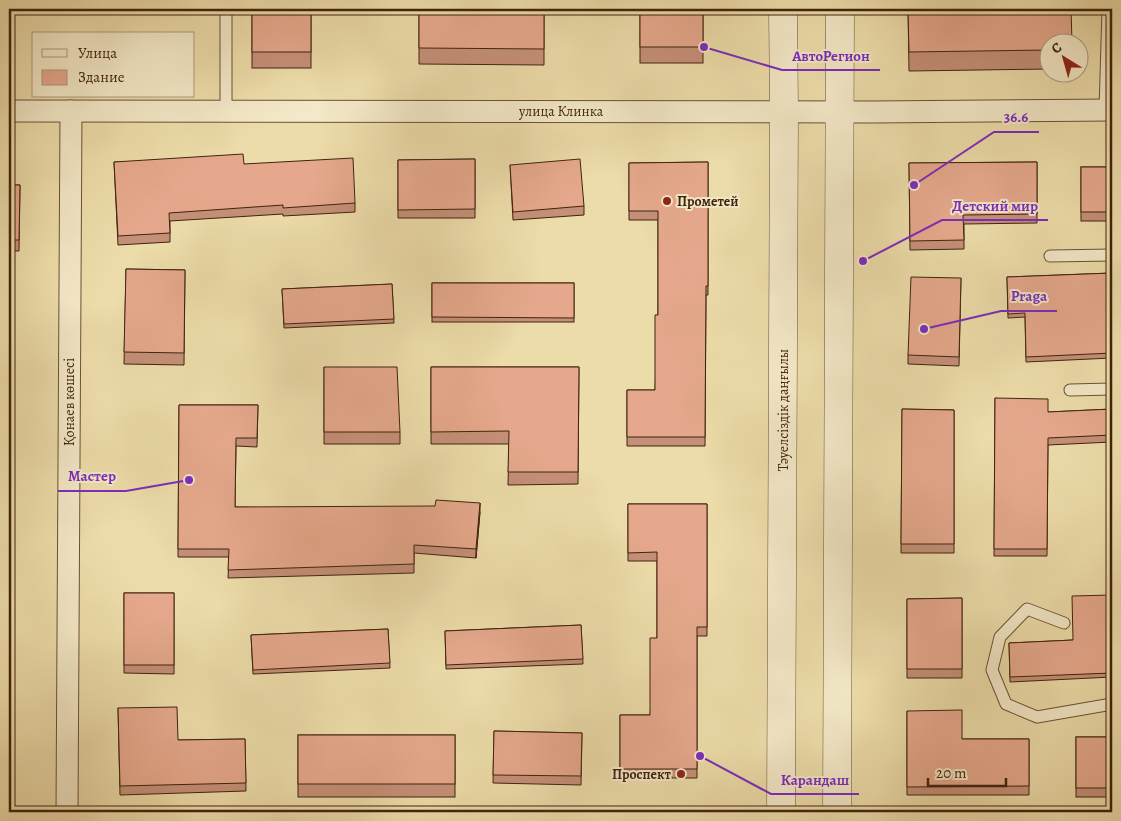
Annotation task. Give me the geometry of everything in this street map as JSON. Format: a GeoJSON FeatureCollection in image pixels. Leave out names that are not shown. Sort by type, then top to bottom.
{"type":"FeatureCollection","features":[{"type":"Feature","properties":{"kind":"street","name":"Тәуелсіздік даңғылы"},"geometry":{"type":"LineString","coordinates":[[781,812],[784,9]]}},
{"type":"Feature","properties":{"kind":"street"},"geometry":{"type":"LineString","coordinates":[[837,812],[840,9]]}},
{"type":"Feature","properties":{"kind":"street","name":"улица Клинка"},"geometry":{"type":"LineString","coordinates":[[9,111],[839,112],[1109,110]]}},
{"type":"Feature","properties":{"kind":"street","name":"Қонаев көшесі"},"geometry":{"type":"LineString","coordinates":[[67,812],[71,111]]}},
{"type":"Feature","properties":{"kind":"lane"},"geometry":{"type":"LineString","coordinates":[[226,9],[226,111]]}},
{"type":"Feature","properties":{"kind":"lane"},"geometry":{"type":"LineString","coordinates":[[1108,9],[1109,110]]}},
{"type":"Feature","properties":{"kind":"lane"},"geometry":{"type":"LineString","coordinates":[[1050,256],[1112,255]]}},
{"type":"Feature","properties":{"kind":"lane"},"geometry":{"type":"LineString","coordinates":[[1070,390],[1112,389]]}},
{"type":"Feature","properties":{"kind":"lane"},"geometry":{"type":"LineString","coordinates":[[1064,623],[1026,609],[1000,637],[992,670],[1006,704],[1037,717],[1112,704]]}},
{"type":"Feature","properties":{"kind":"building"},"geometry":{"type":"Polygon","coordinates":[[[252,9],[311,9],[311,52],[252,52],[252,9]]]}},
{"type":"Feature","properties":{"kind":"building"},"geometry":{"type":"Polygon","coordinates":[[[419,9],[544,9],[544,49],[419,48],[419,9]]]}},
{"type":"Feature","properties":{"kind":"building"},"geometry":{"type":"Polygon","coordinates":[[[640,9],[703,9],[703,47],[640,47],[640,9]]]}},
{"type":"Feature","properties":{"kind":"building"},"geometry":{"type":"Polygon","coordinates":[[[908,9],[1071,9],[1072,32],[1038,32],[1038,50],[909,52],[908,9]]]}},
{"type":"Feature","properties":{"kind":"building"},"geometry":{"type":"Polygon","coordinates":[[[243,154],[244,164],[353,158],[355,203],[283,208],[283,205],[169,213],[170,233],[118,236],[114,162],[243,154]]]}},
{"type":"Feature","properties":{"kind":"building"},"geometry":{"type":"Polygon","coordinates":[[[475,159],[475,209],[398,210],[398,160],[475,159]]]}},
{"type":"Feature","properties":{"kind":"building"},"geometry":{"type":"Polygon","coordinates":[[[580,159],[584,206],[513,212],[510,165],[580,159]]]}},
{"type":"Feature","properties":{"kind":"building"},"geometry":{"type":"Polygon","coordinates":[[[708,162],[705,437],[627,437],[627,390],[655,390],[655,315],[658,315],[658,211],[629,211],[629,163],[708,162]]]}},
{"type":"Feature","properties":{"kind":"building"},"geometry":{"type":"Polygon","coordinates":[[[1037,162],[1037,214],[963,215],[964,240],[910,241],[909,163],[1037,162]]]}},
{"type":"Feature","properties":{"kind":"building"},"geometry":{"type":"Polygon","coordinates":[[[1081,167],[1112,167],[1112,212],[1081,212],[1081,167]]]}},
{"type":"Feature","properties":{"kind":"building"},"geometry":{"type":"Polygon","coordinates":[[[9,185],[20,185],[19,240],[13,240],[13,261],[9,261],[9,185]]]}},
{"type":"Feature","properties":{"kind":"building"},"geometry":{"type":"Polygon","coordinates":[[[126,269],[185,270],[184,353],[124,352],[126,269]]]}},
{"type":"Feature","properties":{"kind":"building"},"geometry":{"type":"Polygon","coordinates":[[[1112,273],[1112,353],[1026,357],[1025,313],[1008,314],[1007,277],[1112,273]]]}},
{"type":"Feature","properties":{"kind":"building"},"geometry":{"type":"Polygon","coordinates":[[[911,277],[961,278],[959,357],[908,355],[911,277]]]}},
{"type":"Feature","properties":{"kind":"building"},"geometry":{"type":"Polygon","coordinates":[[[432,283],[574,283],[574,318],[432,317],[432,283]]]}},
{"type":"Feature","properties":{"kind":"building"},"geometry":{"type":"Polygon","coordinates":[[[392,284],[394,319],[284,324],[282,289],[392,284]]]}},
{"type":"Feature","properties":{"kind":"building"},"geometry":{"type":"Polygon","coordinates":[[[324,367],[397,367],[400,432],[324,432],[324,367]]]}},
{"type":"Feature","properties":{"kind":"building"},"geometry":{"type":"Polygon","coordinates":[[[431,367],[579,367],[578,472],[508,472],[509,431],[431,432],[431,367]]]}},
{"type":"Feature","properties":{"kind":"building"},"geometry":{"type":"Polygon","coordinates":[[[995,398],[1048,399],[1048,412],[1112,409],[1112,435],[1048,438],[1047,549],[994,549],[995,398]]]}},
{"type":"Feature","properties":{"kind":"building"},"geometry":{"type":"Polygon","coordinates":[[[179,405],[258,405],[257,438],[236,438],[235,507],[435,506],[436,500],[480,503],[476,549],[414,545],[414,564],[228,570],[229,549],[178,549],[179,405]]]}},
{"type":"Feature","properties":{"kind":"building"},"geometry":{"type":"Polygon","coordinates":[[[902,409],[954,410],[954,544],[901,544],[902,409]]]}},
{"type":"Feature","properties":{"kind":"building"},"geometry":{"type":"Polygon","coordinates":[[[628,504],[707,504],[707,627],[697,627],[697,769],[620,769],[620,715],[650,715],[650,638],[657,638],[657,552],[628,553],[628,504]]]}},
{"type":"Feature","properties":{"kind":"building"},"geometry":{"type":"Polygon","coordinates":[[[124,593],[174,593],[174,665],[124,665],[124,593]]]}},
{"type":"Feature","properties":{"kind":"building"},"geometry":{"type":"Polygon","coordinates":[[[1112,595],[1112,673],[1010,677],[1009,643],[1073,640],[1072,596],[1112,595]]]}},
{"type":"Feature","properties":{"kind":"building"},"geometry":{"type":"Polygon","coordinates":[[[962,598],[962,669],[907,669],[907,599],[962,598]]]}},
{"type":"Feature","properties":{"kind":"building"},"geometry":{"type":"Polygon","coordinates":[[[581,625],[583,659],[446,665],[445,631],[581,625]]]}},
{"type":"Feature","properties":{"kind":"building"},"geometry":{"type":"Polygon","coordinates":[[[388,629],[390,663],[253,670],[251,635],[388,629]]]}},
{"type":"Feature","properties":{"kind":"building"},"geometry":{"type":"Polygon","coordinates":[[[9,691],[11,691],[11,776],[9,776],[9,691]]]}},
{"type":"Feature","properties":{"kind":"building"},"geometry":{"type":"Polygon","coordinates":[[[177,707],[178,740],[245,739],[246,783],[120,786],[118,708],[177,707]]]}},
{"type":"Feature","properties":{"kind":"building"},"geometry":{"type":"Polygon","coordinates":[[[962,710],[962,739],[1029,739],[1029,786],[907,787],[907,711],[962,710]]]}},
{"type":"Feature","properties":{"kind":"building"},"geometry":{"type":"Polygon","coordinates":[[[494,731],[582,733],[581,776],[493,775],[494,731]]]}},
{"type":"Feature","properties":{"kind":"building"},"geometry":{"type":"Polygon","coordinates":[[[298,735],[455,735],[455,784],[298,784],[298,735]]]}},
{"type":"Feature","properties":{"kind":"building"},"geometry":{"type":"Polygon","coordinates":[[[1076,737],[1112,737],[1112,788],[1076,788],[1076,737]]]}},
{"type":"Feature","properties":{"kind":"place","name":"АвтоРегион"},"geometry":{"type":"Point","coordinates":[704,47]}},
{"type":"Feature","properties":{"kind":"place","name":"36.6"},"geometry":{"type":"Point","coordinates":[914,185]}},
{"type":"Feature","properties":{"kind":"place","name":"Прометей"},"geometry":{"type":"Point","coordinates":[667,201]}},
{"type":"Feature","properties":{"kind":"place","name":"Детский мир"},"geometry":{"type":"Point","coordinates":[863,261]}},
{"type":"Feature","properties":{"kind":"place","name":"Praga"},"geometry":{"type":"Point","coordinates":[924,329]}},
{"type":"Feature","properties":{"kind":"place","name":"Мастер"},"geometry":{"type":"Point","coordinates":[189,480]}},
{"type":"Feature","properties":{"kind":"place","name":"Карандаш"},"geometry":{"type":"Point","coordinates":[700,756]}},
{"type":"Feature","properties":{"kind":"place","name":"Проспект"},"geometry":{"type":"Point","coordinates":[681,774]}}]}
